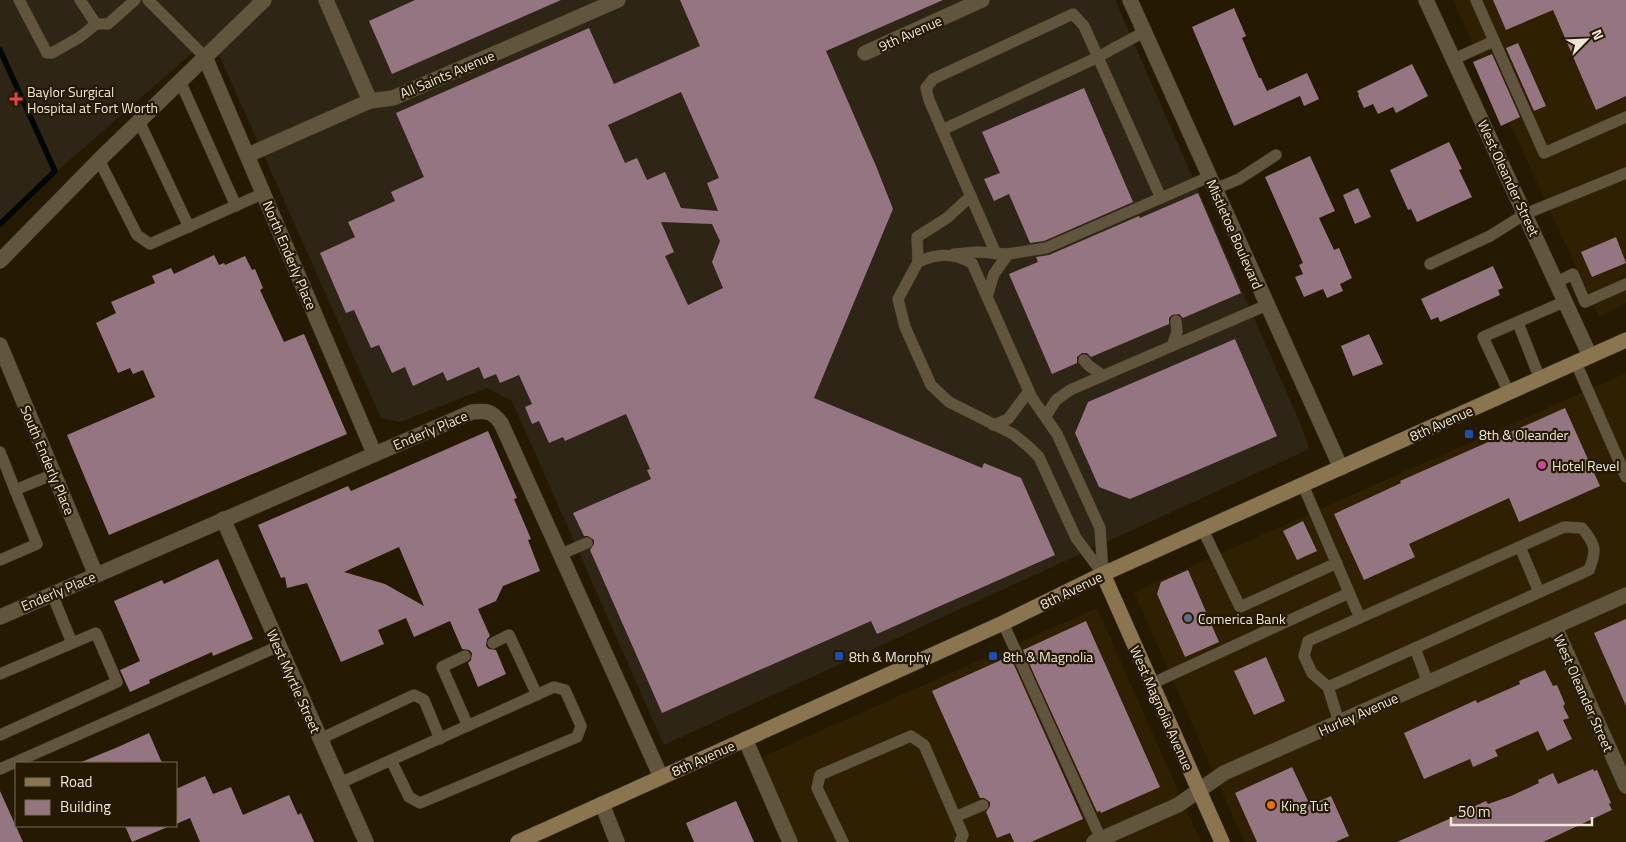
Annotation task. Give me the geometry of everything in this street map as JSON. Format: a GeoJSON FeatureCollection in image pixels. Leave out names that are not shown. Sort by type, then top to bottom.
{"type":"FeatureCollection","features":[{"type":"Feature","properties":{"kind":"main road","name":"8th Avenue"},"geometry":{"type":"LineString","coordinates":[[518,842],[1003,623],[1103,574],[1626,340]]}},
{"type":"Feature","properties":{"kind":"main road","name":"West Magnolia Avenue"},"geometry":{"type":"LineString","coordinates":[[1103,574],[1222,842]]}},
{"type":"Feature","properties":{"kind":"street"},"geometry":{"type":"LineString","coordinates":[[0,261],[139,120],[264,0]]}},
{"type":"Feature","properties":{"kind":"street"},"geometry":{"type":"LineString","coordinates":[[326,0],[370,101]]}},
{"type":"Feature","properties":{"kind":"street","name":"All Saints Avenue"},"geometry":{"type":"LineString","coordinates":[[248,155],[370,101],[393,98],[618,0]]}},
{"type":"Feature","properties":{"kind":"street","name":"9th Avenue"},"geometry":{"type":"LineString","coordinates":[[865,53],[982,0]]}},
{"type":"Feature","properties":{"kind":"street","name":"Mistletoe Boulevard"},"geometry":{"type":"LineString","coordinates":[[1130,0],[1341,468]]}},
{"type":"Feature","properties":{"kind":"street","name":"West Oleander Street"},"geometry":{"type":"LineString","coordinates":[[1426,0],[1590,356]]}},
{"type":"Feature","properties":{"kind":"street","name":"North Enderly Place"},"geometry":{"type":"LineString","coordinates":[[205,57],[374,453]]}},
{"type":"Feature","properties":{"kind":"street","name":"South Enderly Place"},"geometry":{"type":"LineString","coordinates":[[0,345],[96,575]]}},
{"type":"Feature","properties":{"kind":"street","name":"Enderly Place"},"geometry":{"type":"LineString","coordinates":[[0,617],[374,453],[472,412],[485,411],[494,414],[501,423],[661,777]]}},
{"type":"Feature","properties":{"kind":"street","name":"West Myrtle Street"},"geometry":{"type":"LineString","coordinates":[[223,520],[366,842]]}},
{"type":"Feature","properties":{"kind":"street","name":"Hurley Avenue"},"geometry":{"type":"LineString","coordinates":[[1098,841],[1178,805],[1198,789],[1224,773],[1626,595]]}},
{"type":"Feature","properties":{"kind":"street","name":"West Oleander Street"},"geometry":{"type":"LineString","coordinates":[[1555,626],[1626,786]]}},
{"type":"Feature","properties":{"kind":"street"},"geometry":{"type":"LineString","coordinates":[[745,739],[790,842]]}},
{"type":"Feature","properties":{"kind":"street"},"geometry":{"type":"LineString","coordinates":[[602,804],[618,842]]}},
{"type":"Feature","properties":{"kind":"lane"},"geometry":{"type":"LineString","coordinates":[[19,0],[47,52],[52,53],[80,37],[96,24],[108,24],[135,0]]}},
{"type":"Feature","properties":{"kind":"lane"},"geometry":{"type":"LineString","coordinates":[[80,0],[96,24]]}},
{"type":"Feature","properties":{"kind":"lane"},"geometry":{"type":"LineString","coordinates":[[148,0],[205,57]]}},
{"type":"Feature","properties":{"kind":"lane"},"geometry":{"type":"LineString","coordinates":[[1476,0],[1544,153],[1626,117]]}},
{"type":"Feature","properties":{"kind":"lane"},"geometry":{"type":"LineString","coordinates":[[996,254],[929,100],[926,88],[933,79],[1073,14],[1084,26],[1161,198]]}},
{"type":"Feature","properties":{"kind":"lane"},"geometry":{"type":"LineString","coordinates":[[942,130],[1098,56],[1144,32]]}},
{"type":"Feature","properties":{"kind":"lane"},"geometry":{"type":"LineString","coordinates":[[1454,59],[1494,41]]}},
{"type":"Feature","properties":{"kind":"lane"},"geometry":{"type":"LineString","coordinates":[[180,82],[236,206]]}},
{"type":"Feature","properties":{"kind":"lane"},"geometry":{"type":"LineString","coordinates":[[139,120],[189,227]]}},
{"type":"Feature","properties":{"kind":"lane"},"geometry":{"type":"LineString","coordinates":[[918,262],[941,255],[978,252],[1008,254],[1046,248],[1100,230],[1161,198],[1212,183],[1239,179],[1276,155]]}},
{"type":"Feature","properties":{"kind":"lane"},"geometry":{"type":"LineString","coordinates":[[99,160],[137,235],[150,244],[264,193]]}},
{"type":"Feature","properties":{"kind":"lane"},"geometry":{"type":"LineString","coordinates":[[1430,264],[1490,236],[1525,214],[1626,174]]}},
{"type":"Feature","properties":{"kind":"lane"},"geometry":{"type":"LineString","coordinates":[[971,196],[947,218],[917,237],[918,262],[898,300],[905,327],[931,385],[949,402],[1013,434],[1029,446],[1039,457],[1076,538],[1103,574]]}},
{"type":"Feature","properties":{"kind":"lane"},"geometry":{"type":"LineString","coordinates":[[987,297],[994,274],[1008,254]]}},
{"type":"Feature","properties":{"kind":"lane"},"geometry":{"type":"LineString","coordinates":[[941,255],[959,256],[972,263],[1030,392],[1057,434],[1100,528],[1103,574]]}},
{"type":"Feature","properties":{"kind":"lane"},"geometry":{"type":"LineString","coordinates":[[1557,282],[1573,274],[1585,302],[1626,284]]}},
{"type":"Feature","properties":{"kind":"lane"},"geometry":{"type":"LineString","coordinates":[[1509,393],[1483,338],[1566,301]]}},
{"type":"Feature","properties":{"kind":"lane"},"geometry":{"type":"LineString","coordinates":[[1046,416],[1056,400],[1070,390],[1267,305]]}},
{"type":"Feature","properties":{"kind":"lane"},"geometry":{"type":"LineString","coordinates":[[1172,346],[1177,332],[1176,321]]}},
{"type":"Feature","properties":{"kind":"lane"},"geometry":{"type":"LineString","coordinates":[[1518,323],[1540,378]]}},
{"type":"Feature","properties":{"kind":"lane"},"geometry":{"type":"LineString","coordinates":[[1084,360],[1103,376]]}},
{"type":"Feature","properties":{"kind":"lane"},"geometry":{"type":"LineString","coordinates":[[1576,362],[1626,477]]}},
{"type":"Feature","properties":{"kind":"lane"},"geometry":{"type":"LineString","coordinates":[[993,425],[1008,419],[1030,392]]}},
{"type":"Feature","properties":{"kind":"lane"},"geometry":{"type":"LineString","coordinates":[[0,452],[37,544],[0,560]]}},
{"type":"Feature","properties":{"kind":"lane"},"geometry":{"type":"LineString","coordinates":[[15,490],[54,474]]}},
{"type":"Feature","properties":{"kind":"lane"},"geometry":{"type":"LineString","coordinates":[[1303,485],[1360,618]]}},
{"type":"Feature","properties":{"kind":"lane"},"geometry":{"type":"LineString","coordinates":[[1328,687],[1589,570],[1595,555],[1592,540],[1582,528],[1564,527],[1308,641],[1304,656],[1312,673],[1328,687],[1339,722]]}},
{"type":"Feature","properties":{"kind":"lane"},"geometry":{"type":"LineString","coordinates":[[1203,530],[1240,607],[1337,563]]}},
{"type":"Feature","properties":{"kind":"lane"},"geometry":{"type":"LineString","coordinates":[[561,554],[587,543]]}},
{"type":"Feature","properties":{"kind":"lane"},"geometry":{"type":"LineString","coordinates":[[1520,547],[1539,592]]}},
{"type":"Feature","properties":{"kind":"lane"},"geometry":{"type":"LineString","coordinates":[[1151,684],[1349,593]]}},
{"type":"Feature","properties":{"kind":"lane"},"geometry":{"type":"LineString","coordinates":[[52,594],[72,642]]}},
{"type":"Feature","properties":{"kind":"lane"},"geometry":{"type":"LineString","coordinates":[[1003,623],[1081,806],[1098,841]]}},
{"type":"Feature","properties":{"kind":"lane"},"geometry":{"type":"LineString","coordinates":[[0,674],[96,633],[117,682],[0,735]]}},
{"type":"Feature","properties":{"kind":"lane"},"geometry":{"type":"LineString","coordinates":[[493,643],[509,636],[537,695]]}},
{"type":"Feature","properties":{"kind":"lane"},"geometry":{"type":"LineString","coordinates":[[0,768],[279,646]]}},
{"type":"Feature","properties":{"kind":"lane"},"geometry":{"type":"LineString","coordinates":[[1415,648],[1428,683]]}},
{"type":"Feature","properties":{"kind":"lane"},"geometry":{"type":"LineString","coordinates":[[465,656],[442,667],[468,726]]}},
{"type":"Feature","properties":{"kind":"lane"},"geometry":{"type":"LineString","coordinates":[[340,783],[391,760],[440,738],[468,726],[554,687],[565,690],[581,726],[577,736],[420,803],[409,797],[391,760]]}},
{"type":"Feature","properties":{"kind":"lane"},"geometry":{"type":"LineString","coordinates":[[320,739],[414,695],[424,700],[440,738]]}},
{"type":"Feature","properties":{"kind":"lane"},"geometry":{"type":"LineString","coordinates":[[843,842],[817,788],[820,776],[911,736],[924,745],[963,835],[960,842]]}},
{"type":"Feature","properties":{"kind":"lane"},"geometry":{"type":"LineString","coordinates":[[955,817],[982,805]]}},
{"type":"Feature","properties":{"kind":"shaded area"},"geometry":{"type":"Polygon","coordinates":[[[0,0],[1115,0],[1303,430],[1309,449],[664,745],[512,401],[487,388],[400,422],[381,418],[220,57],[200,46],[63,166],[0,226],[0,0]]]}},
{"type":"Feature","properties":{"kind":"shaded area"},"geometry":{"type":"Polygon","coordinates":[[[1453,0],[1626,0],[1626,303],[1599,317],[1453,0]]]}},
{"type":"Feature","properties":{"kind":"shaded area"},"geometry":{"type":"Polygon","coordinates":[[[1626,373],[1626,842],[1244,842],[1134,592],[1626,373]]]}},
{"type":"Feature","properties":{"kind":"shaded area"},"geometry":{"type":"Polygon","coordinates":[[[1097,608],[1201,842],[791,842],[755,760],[1097,608]]]}},
{"type":"Feature","properties":{"kind":"building"},"geometry":{"type":"Polygon","coordinates":[[[415,0],[561,0],[392,74],[369,21],[415,0]]]}},
{"type":"Feature","properties":{"kind":"building"},"geometry":{"type":"Polygon","coordinates":[[[680,0],[943,0],[826,51],[893,209],[814,398],[982,468],[984,463],[1021,478],[1055,555],[877,634],[871,621],[662,713],[590,550],[594,540],[584,536],[573,513],[651,479],[647,470],[650,469],[626,414],[565,441],[563,437],[549,443],[539,421],[532,424],[525,407],[532,404],[519,375],[500,383],[496,374],[484,379],[479,367],[447,381],[443,372],[413,386],[405,367],[392,373],[379,345],[371,348],[354,310],[346,313],[320,253],[355,237],[348,222],[395,201],[391,192],[424,177],[396,113],[589,28],[614,84],[700,46],[680,0]],[[681,92],[608,125],[625,163],[637,158],[647,180],[665,172],[681,208],[718,211],[707,183],[719,178],[681,92]],[[661,222],[674,252],[665,256],[688,305],[723,288],[712,262],[720,241],[712,224],[661,222]]]}},
{"type":"Feature","properties":{"kind":"building"},"geometry":{"type":"Polygon","coordinates":[[[1493,0],[1626,0],[1626,96],[1596,110],[1553,10],[1506,30],[1493,0]]]}},
{"type":"Feature","properties":{"kind":"building"},"geometry":{"type":"Polygon","coordinates":[[[1234,8],[1246,36],[1242,38],[1259,78],[1261,78],[1267,91],[1307,73],[1319,99],[1304,106],[1300,96],[1234,126],[1192,27],[1234,8]]]}},
{"type":"Feature","properties":{"kind":"building"},"geometry":{"type":"Polygon","coordinates":[[[1518,43],[1546,106],[1534,111],[1506,48],[1518,43]]]}},
{"type":"Feature","properties":{"kind":"building"},"geometry":{"type":"Polygon","coordinates":[[[1492,54],[1520,117],[1501,126],[1473,62],[1492,54]]]}},
{"type":"Feature","properties":{"kind":"building"},"geometry":{"type":"Polygon","coordinates":[[[1412,64],[1428,96],[1396,113],[1393,107],[1378,114],[1373,104],[1364,108],[1357,91],[1412,64]]]}},
{"type":"Feature","properties":{"kind":"building"},"geometry":{"type":"Polygon","coordinates":[[[1084,88],[1133,202],[1044,241],[1030,243],[1009,194],[994,201],[984,179],[1000,173],[982,132],[1084,88]]]}},
{"type":"Feature","properties":{"kind":"building"},"geometry":{"type":"Polygon","coordinates":[[[1449,142],[1462,169],[1459,170],[1472,197],[1417,222],[1411,209],[1408,210],[1390,170],[1449,142]]]}},
{"type":"Feature","properties":{"kind":"building"},"geometry":{"type":"Polygon","coordinates":[[[1310,156],[1335,211],[1319,218],[1334,250],[1339,248],[1352,278],[1340,284],[1343,291],[1327,298],[1323,289],[1304,297],[1295,277],[1303,274],[1299,265],[1303,263],[1265,177],[1310,156]]]}},
{"type":"Feature","properties":{"kind":"building"},"geometry":{"type":"Polygon","coordinates":[[[1358,188],[1371,217],[1355,224],[1343,195],[1358,188]]]}},
{"type":"Feature","properties":{"kind":"building"},"geometry":{"type":"Polygon","coordinates":[[[1198,193],[1241,293],[1183,318],[1179,314],[1172,315],[1169,318],[1169,324],[1091,357],[1087,353],[1082,353],[1077,357],[1077,363],[1052,374],[1009,274],[1038,262],[1036,257],[1049,255],[1198,193]]]}},
{"type":"Feature","properties":{"kind":"building"},"geometry":{"type":"Polygon","coordinates":[[[1616,237],[1626,263],[1592,277],[1581,252],[1616,237]]]}},
{"type":"Feature","properties":{"kind":"building"},"geometry":{"type":"Polygon","coordinates":[[[214,255],[219,265],[224,263],[225,265],[245,256],[252,270],[255,269],[263,288],[260,290],[284,342],[304,334],[347,434],[109,535],[67,435],[155,397],[143,370],[133,374],[130,368],[118,373],[96,323],[116,313],[111,302],[155,283],[152,276],[171,268],[174,274],[214,255]]]}},
{"type":"Feature","properties":{"kind":"building"},"geometry":{"type":"Polygon","coordinates":[[[1493,266],[1503,288],[1498,290],[1500,295],[1440,322],[1438,317],[1431,320],[1421,299],[1493,266]]]}},
{"type":"Feature","properties":{"kind":"building"},"geometry":{"type":"Polygon","coordinates":[[[1369,334],[1383,364],[1353,376],[1341,346],[1369,334]]]}},
{"type":"Feature","properties":{"kind":"building"},"geometry":{"type":"Polygon","coordinates":[[[1235,339],[1277,436],[1130,499],[1099,487],[1075,433],[1088,402],[1235,339]]]}},
{"type":"Feature","properties":{"kind":"building"},"geometry":{"type":"Polygon","coordinates":[[[1565,408],[1600,486],[1519,522],[1509,498],[1409,544],[1415,557],[1364,580],[1334,514],[1401,483],[1400,481],[1565,408]]]}},
{"type":"Feature","properties":{"kind":"building"},"geometry":{"type":"Polygon","coordinates":[[[488,431],[517,498],[514,499],[531,539],[528,540],[540,571],[503,586],[496,601],[478,609],[490,636],[487,639],[486,646],[489,649],[496,650],[506,674],[478,687],[468,663],[471,660],[472,653],[469,650],[462,649],[450,621],[414,637],[406,618],[378,630],[384,644],[341,662],[307,583],[287,588],[285,577],[281,578],[258,525],[348,486],[351,491],[488,431]],[[399,547],[344,572],[385,584],[424,606],[399,547]]]}},
{"type":"Feature","properties":{"kind":"building"},"geometry":{"type":"Polygon","coordinates":[[[1303,521],[1317,551],[1297,560],[1283,531],[1303,521]]]}},
{"type":"Feature","properties":{"kind":"building"},"geometry":{"type":"Polygon","coordinates":[[[218,559],[253,639],[213,656],[212,652],[149,680],[150,683],[130,692],[120,670],[140,661],[114,601],[162,580],[164,584],[218,559]]]}},
{"type":"Feature","properties":{"kind":"building","name":"Comerica Bank"},"geometry":{"type":"Polygon","coordinates":[[[1188,570],[1219,642],[1185,657],[1157,594],[1161,582],[1188,570]]]}},
{"type":"Feature","properties":{"kind":"building"},"geometry":{"type":"Polygon","coordinates":[[[1626,619],[1626,706],[1594,633],[1626,619]]]}},
{"type":"Feature","properties":{"kind":"building"},"geometry":{"type":"Polygon","coordinates":[[[1086,621],[1160,787],[1101,813],[1100,811],[1097,812],[1023,650],[1086,621]]]}},
{"type":"Feature","properties":{"kind":"building"},"geometry":{"type":"Polygon","coordinates":[[[1010,656],[1083,819],[1031,842],[1014,842],[1010,833],[997,838],[986,812],[990,802],[980,798],[932,691],[1010,656]]]}},
{"type":"Feature","properties":{"kind":"building"},"geometry":{"type":"Polygon","coordinates":[[[1266,657],[1285,701],[1254,715],[1234,671],[1266,657]]]}},
{"type":"Feature","properties":{"kind":"building"},"geometry":{"type":"Polygon","coordinates":[[[1545,670],[1553,686],[1557,685],[1565,704],[1563,706],[1569,718],[1563,720],[1572,739],[1547,751],[1538,731],[1495,750],[1498,756],[1473,767],[1470,759],[1424,779],[1404,733],[1476,700],[1477,703],[1520,684],[1519,681],[1545,670]]]}},
{"type":"Feature","properties":{"kind":"building"},"geometry":{"type":"Polygon","coordinates":[[[149,733],[162,762],[81,762],[149,733]]]}},
{"type":"Feature","properties":{"kind":"building"},"geometry":{"type":"Polygon","coordinates":[[[1292,767],[1310,805],[1331,796],[1349,836],[1335,842],[1257,842],[1235,793],[1292,767]]]}},
{"type":"Feature","properties":{"kind":"building"},"geometry":{"type":"Polygon","coordinates":[[[1593,769],[1594,771],[1597,770],[1611,803],[1609,804],[1612,810],[1543,842],[1397,842],[1486,801],[1488,804],[1511,796],[1539,783],[1538,780],[1553,773],[1558,784],[1593,769]]]}},
{"type":"Feature","properties":{"kind":"building"},"geometry":{"type":"Polygon","coordinates":[[[205,776],[213,794],[231,787],[243,815],[289,795],[298,815],[301,813],[314,842],[200,842],[190,818],[178,823],[178,788],[205,776]]]}},
{"type":"Feature","properties":{"kind":"building"},"geometry":{"type":"Polygon","coordinates":[[[0,791],[23,842],[0,842],[0,791]]]}},
{"type":"Feature","properties":{"kind":"building"},"geometry":{"type":"Polygon","coordinates":[[[736,801],[754,842],[694,842],[686,823],[736,801]]]}},
{"type":"Feature","properties":{"kind":"building"},"geometry":{"type":"Polygon","coordinates":[[[125,827],[168,827],[132,842],[125,827]]]}},
{"type":"Feature","properties":{"kind":"waterway"},"geometry":{"type":"LineString","coordinates":[[0,50],[55,171],[0,224]]}},
{"type":"Feature","properties":{"kind":"place","name":"Baylor Surgical Hospital at Fort Worth"},"geometry":{"type":"Point","coordinates":[16,99]}},
{"type":"Feature","properties":{"kind":"place","name":"8th & Oleander"},"geometry":{"type":"Point","coordinates":[1469,434]}},
{"type":"Feature","properties":{"kind":"place","name":"Hotel Revel"},"geometry":{"type":"Point","coordinates":[1542,465]}},
{"type":"Feature","properties":{"kind":"place","name":"Comerica Bank"},"geometry":{"type":"Point","coordinates":[1188,618]}},
{"type":"Feature","properties":{"kind":"place","name":"8th & Morphy"},"geometry":{"type":"Point","coordinates":[839,656]}},
{"type":"Feature","properties":{"kind":"place","name":"8th & Magnolia"},"geometry":{"type":"Point","coordinates":[993,656]}},
{"type":"Feature","properties":{"kind":"place","name":"King Tut"},"geometry":{"type":"Point","coordinates":[1271,805]}}]}
